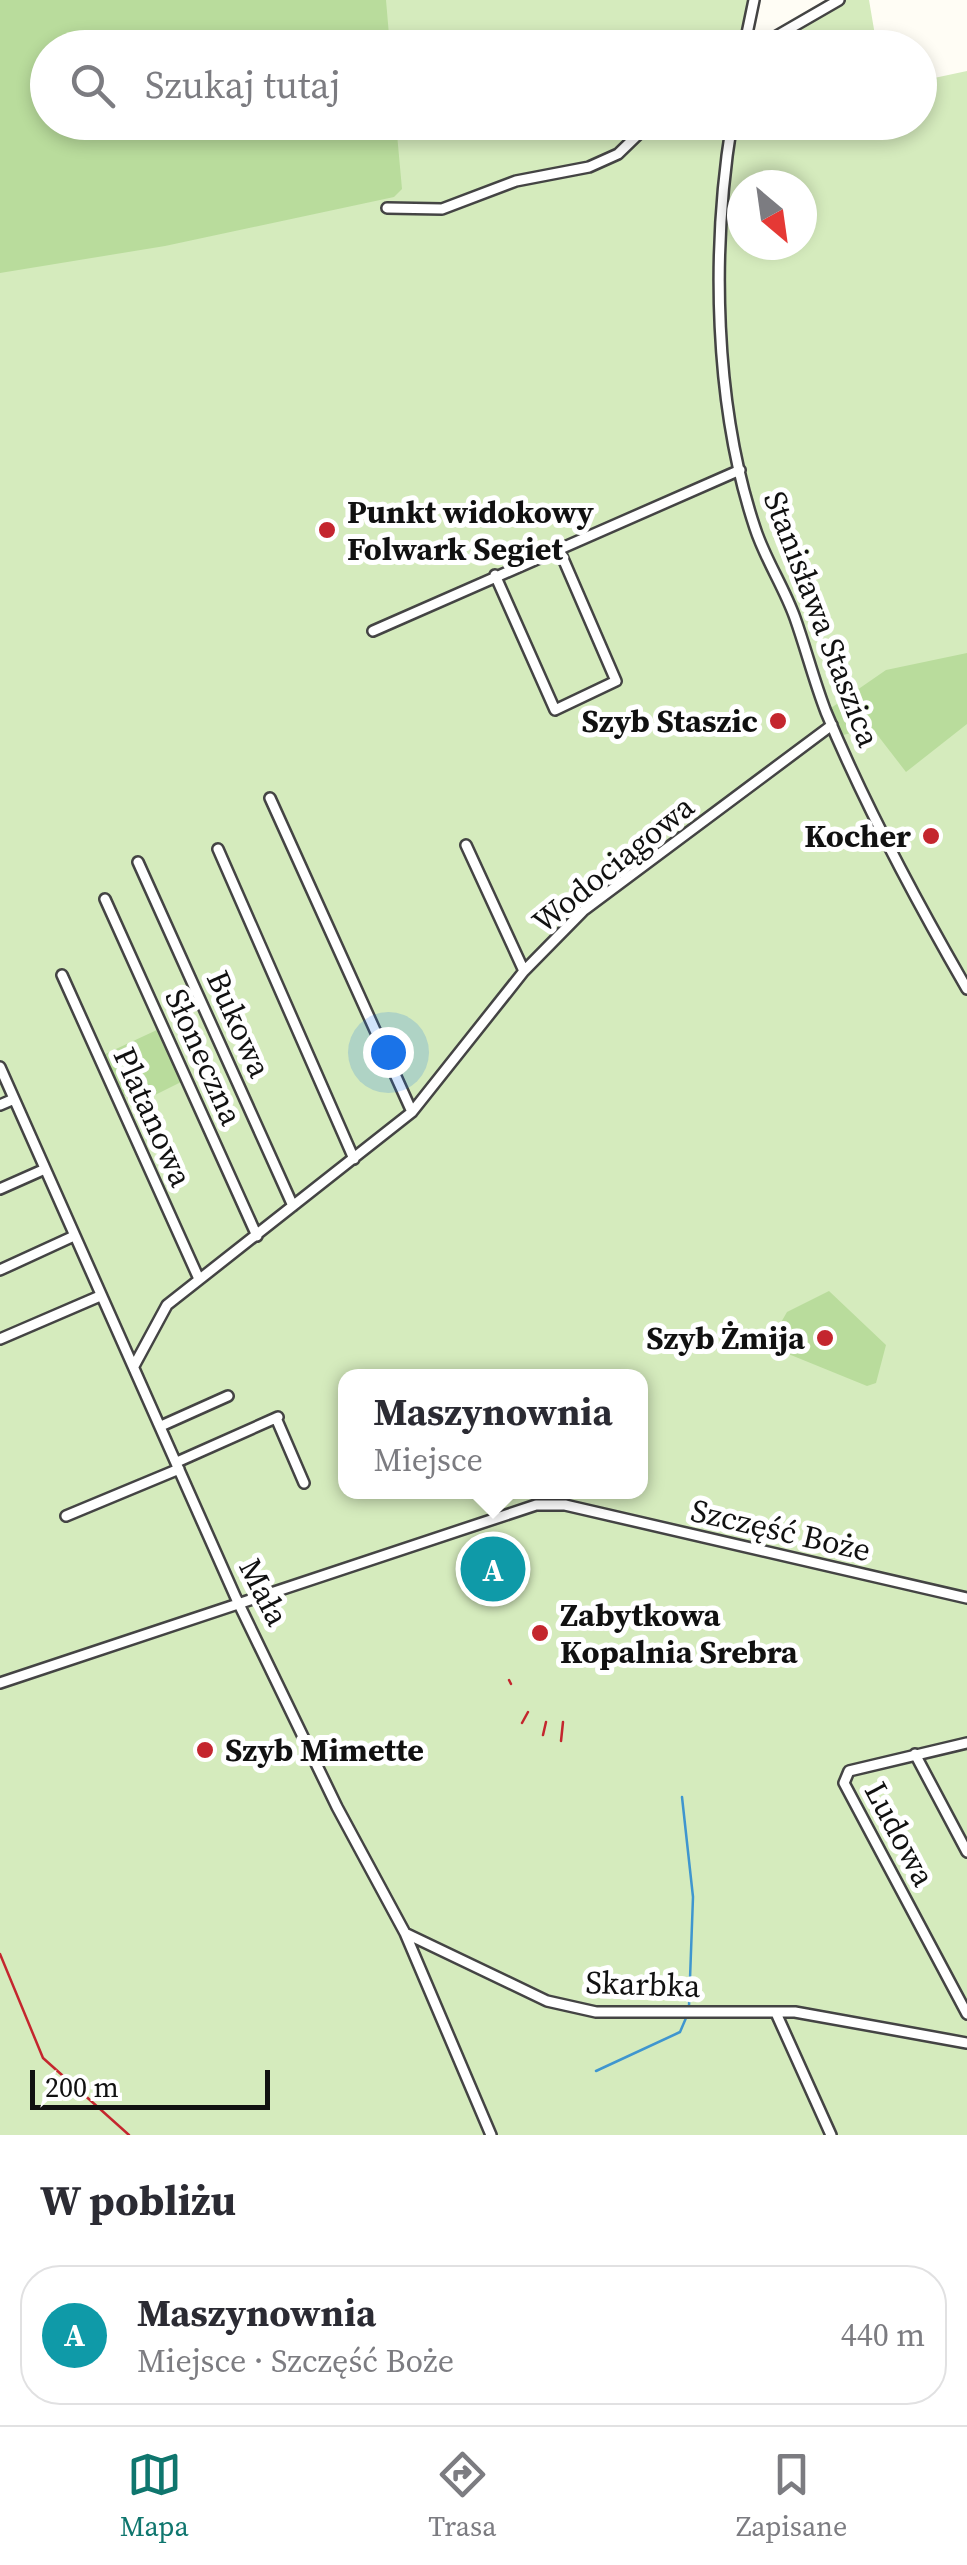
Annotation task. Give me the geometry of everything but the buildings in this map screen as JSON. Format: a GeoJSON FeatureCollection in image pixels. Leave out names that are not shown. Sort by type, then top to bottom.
{"type":"FeatureCollection","features":[{"type":"Feature","properties":{"kind":"street"},"geometry":{"type":"LineString","coordinates":[[748,30],[754,0]]}},
{"type":"Feature","properties":{"kind":"street"},"geometry":{"type":"LineString","coordinates":[[787,30],[839,0]]}},
{"type":"Feature","properties":{"kind":"street"},"geometry":{"type":"LineString","coordinates":[[387,208],[442,209],[516,181],[589,167],[618,154],[632,140]]}},
{"type":"Feature","properties":{"kind":"street","name":"Stanisława Staszica"},"geometry":{"type":"LineString","coordinates":[[729,140],[718,219],[719,287],[740,470],[755,528],[790,605],[832,725],[896,864],[967,988]]}},
{"type":"Feature","properties":{"kind":"street"},"geometry":{"type":"LineString","coordinates":[[373,631],[740,470]]}},
{"type":"Feature","properties":{"kind":"street"},"geometry":{"type":"LineString","coordinates":[[495,575],[555,710],[616,681],[558,547]]}},
{"type":"Feature","properties":{"kind":"street","name":"Wodociągowa"},"geometry":{"type":"LineString","coordinates":[[134,1366],[157,1318],[199,1279],[412,1112],[524,971],[585,910],[832,725]]}},
{"type":"Feature","properties":{"kind":"street"},"geometry":{"type":"LineString","coordinates":[[270,798],[412,1112]]}},
{"type":"Feature","properties":{"kind":"street"},"geometry":{"type":"LineString","coordinates":[[466,844],[524,971]]}},
{"type":"Feature","properties":{"kind":"street"},"geometry":{"type":"LineString","coordinates":[[218,849],[354,1159]]}},
{"type":"Feature","properties":{"kind":"street","name":"Bukowa"},"geometry":{"type":"LineString","coordinates":[[138,862],[293,1206]]}},
{"type":"Feature","properties":{"kind":"street","name":"Słoneczna"},"geometry":{"type":"LineString","coordinates":[[105,899],[256,1236]]}},
{"type":"Feature","properties":{"kind":"street","name":"Platanowa"},"geometry":{"type":"LineString","coordinates":[[62,975],[199,1279]]}},
{"type":"Feature","properties":{"kind":"street","name":"Mała"},"geometry":{"type":"LineString","coordinates":[[0,1068],[240,1602],[337,1807],[405,1933],[491,2135]]}},
{"type":"Feature","properties":{"kind":"street"},"geometry":{"type":"LineString","coordinates":[[0,1105],[14,1099]]}},
{"type":"Feature","properties":{"kind":"street"},"geometry":{"type":"LineString","coordinates":[[0,1189],[44,1169]]}},
{"type":"Feature","properties":{"kind":"street"},"geometry":{"type":"LineString","coordinates":[[0,1270],[74,1236]]}},
{"type":"Feature","properties":{"kind":"street"},"geometry":{"type":"LineString","coordinates":[[0,1339],[100,1296]]}},
{"type":"Feature","properties":{"kind":"street"},"geometry":{"type":"LineString","coordinates":[[161,1426],[228,1396]]}},
{"type":"Feature","properties":{"kind":"street"},"geometry":{"type":"LineString","coordinates":[[66,1516],[277,1418],[304,1483]]}},
{"type":"Feature","properties":{"kind":"street","name":"Szczęść Boże"},"geometry":{"type":"LineString","coordinates":[[0,1683],[517,1510],[552,1504],[967,1598]]}},
{"type":"Feature","properties":{"kind":"street","name":"Ludowa"},"geometry":{"type":"LineString","coordinates":[[967,1743],[849,1771],[844,1783],[967,2014]]}},
{"type":"Feature","properties":{"kind":"street"},"geometry":{"type":"LineString","coordinates":[[915,1754],[967,1852]]}},
{"type":"Feature","properties":{"kind":"street","name":"Skarbka"},"geometry":{"type":"LineString","coordinates":[[405,1933],[494,1978],[564,2004],[635,2015],[811,2015],[967,2042]]}},
{"type":"Feature","properties":{"kind":"street"},"geometry":{"type":"LineString","coordinates":[[776,2013],[831,2135]]}},
{"type":"Feature","properties":{"kind":"green space"},"geometry":{"type":"Polygon","coordinates":[[[0,0],[751,0],[745,30],[30,30],[30,140],[937,140],[937,77],[967,71],[967,2135],[0,2135],[0,0]]]}},
{"type":"Feature","properties":{"kind":"green space"},"geometry":{"type":"Polygon","coordinates":[[[0,0],[386,0],[389,30],[30,30],[30,140],[398,140],[402,189],[394,197],[165,246],[0,273],[0,0]]]}},
{"type":"Feature","properties":{"kind":"green space"},"geometry":{"type":"Polygon","coordinates":[[[845,0],[869,0],[874,30],[796,30],[845,0]]]}},
{"type":"Feature","properties":{"kind":"green space"},"geometry":{"type":"Polygon","coordinates":[[[967,653],[967,724],[906,772],[872,728],[843,735],[831,708],[886,670],[967,653]]]}},
{"type":"Feature","properties":{"kind":"green space"},"geometry":{"type":"Polygon","coordinates":[[[159,1029],[183,1081],[153,1096],[143,1077],[131,1082],[130,1094],[122,1097],[103,1055],[159,1029]]]}},
{"type":"Feature","properties":{"kind":"green space"},"geometry":{"type":"Polygon","coordinates":[[[829,1291],[886,1345],[876,1383],[867,1386],[781,1351],[772,1338],[787,1312],[829,1291]]]}},
{"type":"Feature","properties":{"kind":"waterway"},"geometry":{"type":"LineString","coordinates":[[682,1797],[693,1897],[689,2006]]}},
{"type":"Feature","properties":{"kind":"waterway"},"geometry":{"type":"LineString","coordinates":[[596,2071],[680,2032],[686,2018]]}},
{"type":"Feature","properties":{"kind":"railway"},"geometry":{"type":"LineString","coordinates":[[509,1680],[511,1684]]}},
{"type":"Feature","properties":{"kind":"railway"},"geometry":{"type":"LineString","coordinates":[[522,1723],[528,1712]]}},
{"type":"Feature","properties":{"kind":"railway"},"geometry":{"type":"LineString","coordinates":[[543,1735],[546,1722]]}},
{"type":"Feature","properties":{"kind":"railway"},"geometry":{"type":"LineString","coordinates":[[561,1741],[563,1722]]}},
{"type":"Feature","properties":{"kind":"railway"},"geometry":{"type":"LineString","coordinates":[[0,1954],[43,2058],[129,2135]]}},
{"type":"Feature","properties":{"kind":"place","name":"Punkt widokowy Folwark Segiet"},"geometry":{"type":"Point","coordinates":[327,530]}},
{"type":"Feature","properties":{"kind":"place","name":"Szyb Staszic"},"geometry":{"type":"Point","coordinates":[778,721]}},
{"type":"Feature","properties":{"kind":"place","name":"Kocher"},"geometry":{"type":"Point","coordinates":[931,836]}},
{"type":"Feature","properties":{"kind":"place","name":"Szyb Żmija"},"geometry":{"type":"Point","coordinates":[825,1338]}},
{"type":"Feature","properties":{"kind":"place","name":"Maszynownia"},"geometry":{"type":"Point","coordinates":[493,1569]}},
{"type":"Feature","properties":{"kind":"place","name":"Zabytkowa Kopalnia Srebra"},"geometry":{"type":"Point","coordinates":[540,1633]}},
{"type":"Feature","properties":{"kind":"place","name":"Szyb Mimette"},"geometry":{"type":"Point","coordinates":[205,1750]}}]}
